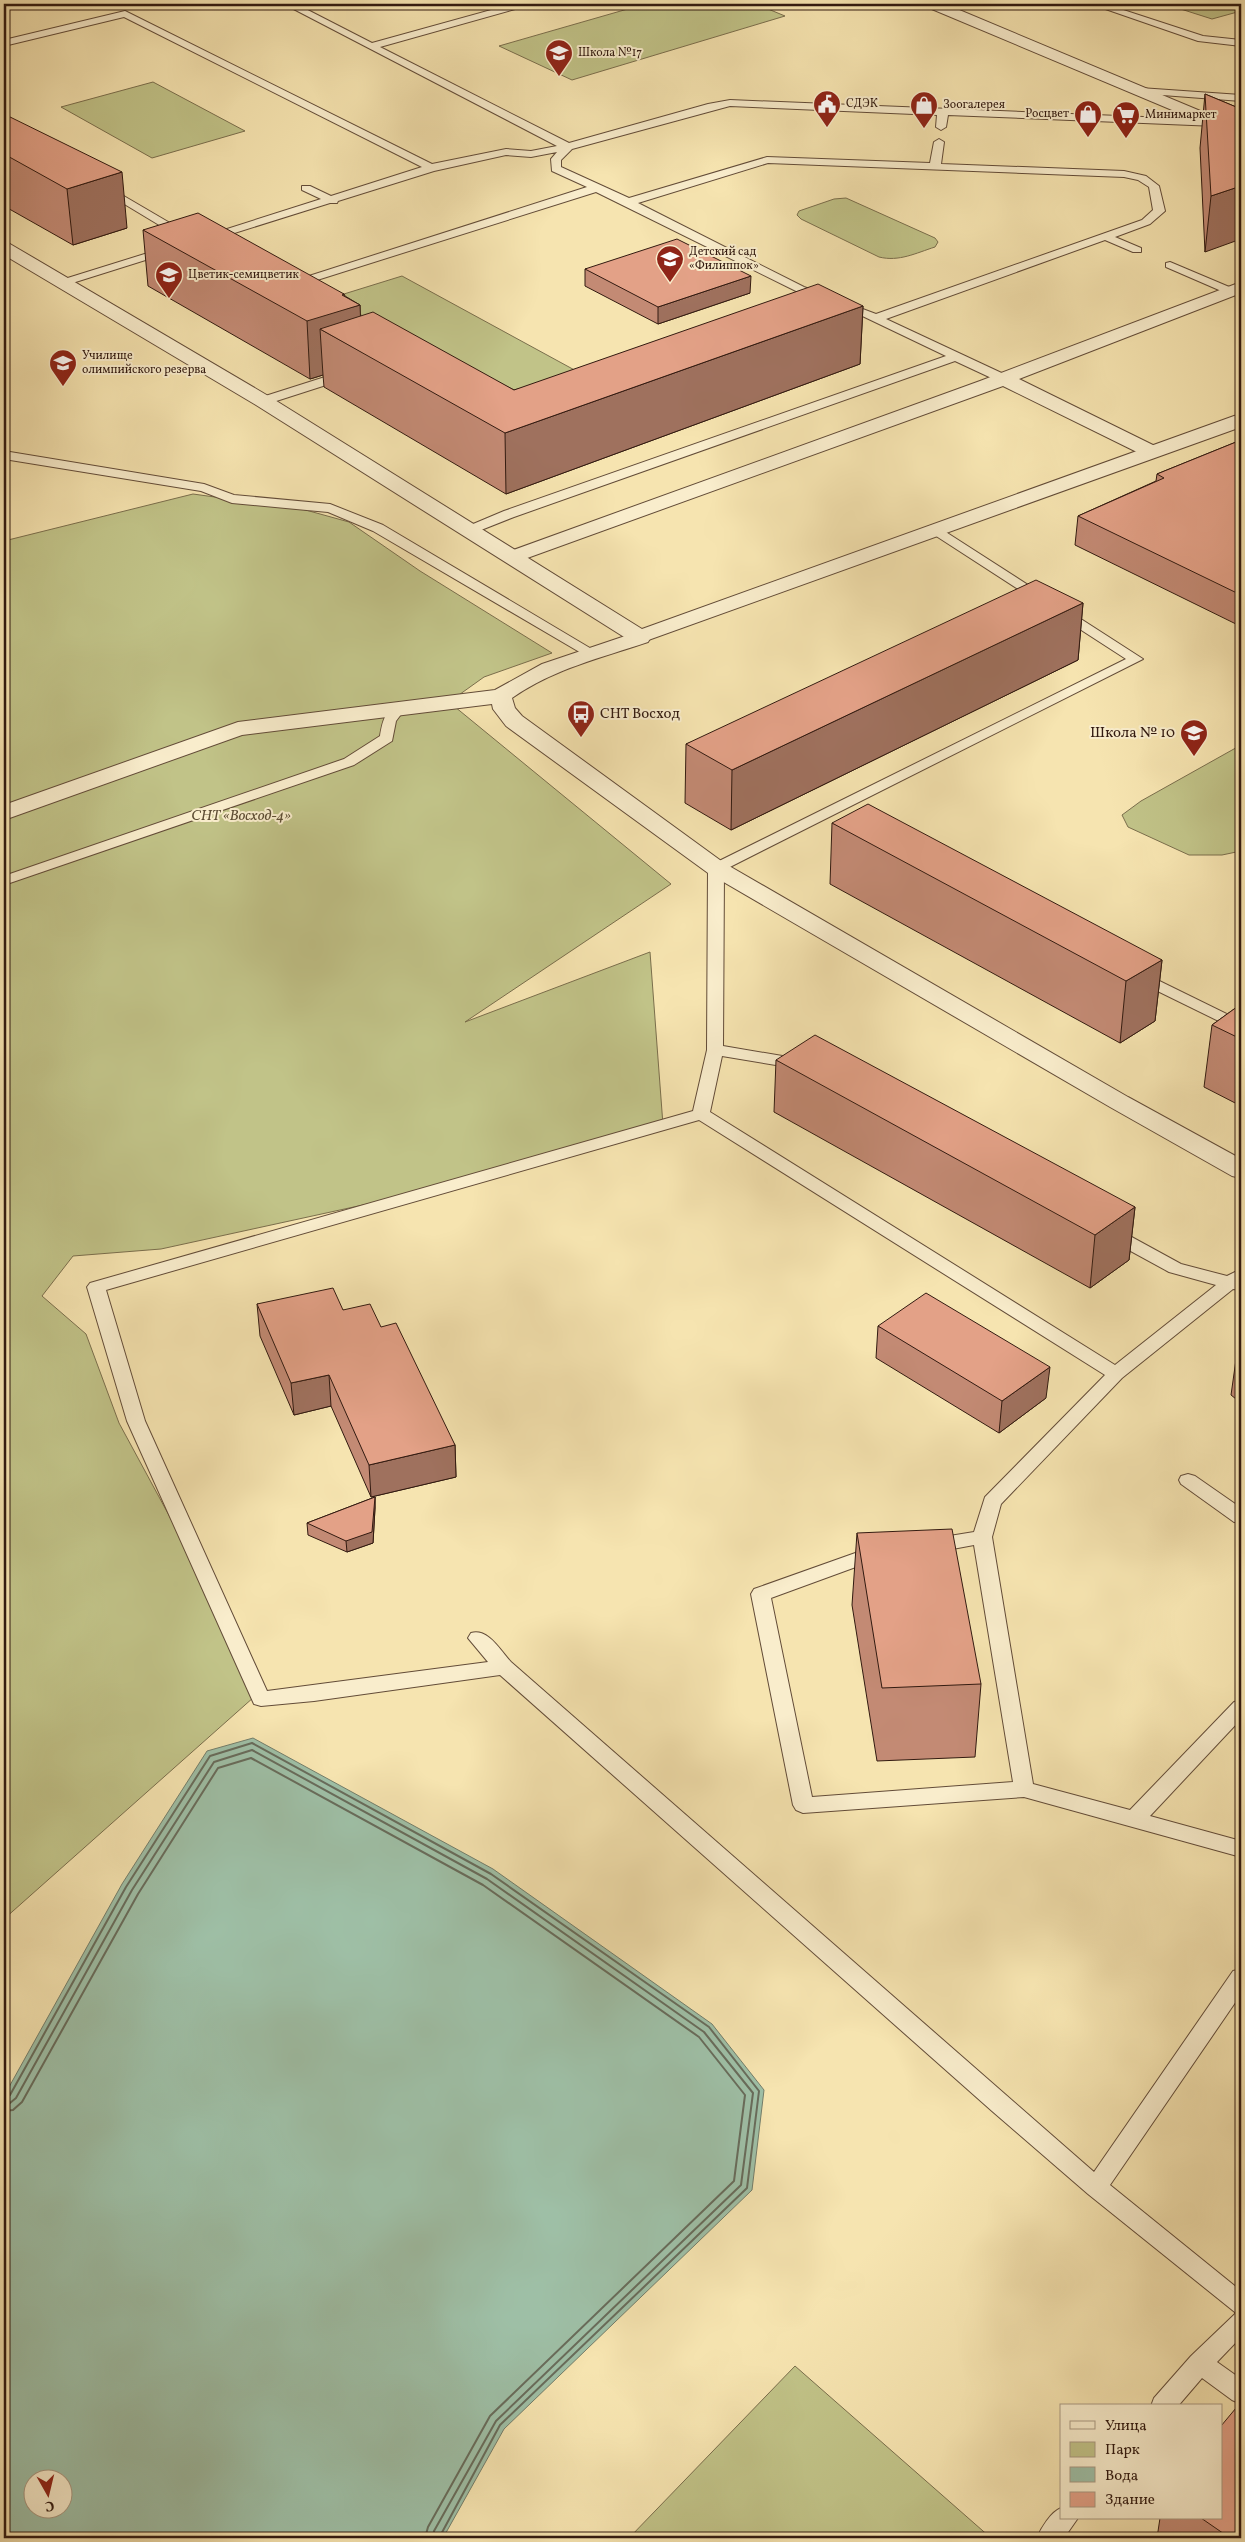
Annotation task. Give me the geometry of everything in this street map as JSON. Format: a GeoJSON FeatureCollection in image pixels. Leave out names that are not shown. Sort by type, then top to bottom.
{"type":"FeatureCollection","features":[{"type":"Feature","properties":{"kind":"street"},"geometry":{"type":"LineString","coordinates":[[932,4],[1241,134]]}},
{"type":"Feature","properties":{"kind":"street"},"geometry":{"type":"LineString","coordinates":[[4,248],[263,401],[640,637]]}},
{"type":"Feature","properties":{"kind":"street"},"geometry":{"type":"LineString","coordinates":[[512,557],[1004,379],[1236,289]]}},
{"type":"Feature","properties":{"kind":"street"},"geometry":{"type":"LineString","coordinates":[[1004,379],[1152,452]]}},
{"type":"Feature","properties":{"kind":"street"},"geometry":{"type":"LineString","coordinates":[[4,813],[238,728],[501,696],[517,683],[593,654],[1241,420]]}},
{"type":"Feature","properties":{"kind":"street"},"geometry":{"type":"LineString","coordinates":[[501,696],[504,709],[514,721],[716,868],[1119,1102],[1241,1170]]}},
{"type":"Feature","properties":{"kind":"lane"},"geometry":{"type":"LineString","coordinates":[[289,4],[568,147]]}},
{"type":"Feature","properties":{"kind":"lane"},"geometry":{"type":"LineString","coordinates":[[372,46],[523,4]]}},
{"type":"Feature","properties":{"kind":"lane"},"geometry":{"type":"LineString","coordinates":[[1096,4],[1202,39],[1241,43]]}},
{"type":"Feature","properties":{"kind":"lane"},"geometry":{"type":"LineString","coordinates":[[4,43],[124,14],[431,168]]}},
{"type":"Feature","properties":{"kind":"lane"},"geometry":{"type":"LineString","coordinates":[[1140,91],[1241,98]]}},
{"type":"Feature","properties":{"kind":"lane"},"geometry":{"type":"LineString","coordinates":[[62,283],[332,201],[431,168],[506,152],[531,154],[568,147],[712,106],[730,103],[1216,123]]}},
{"type":"Feature","properties":{"kind":"lane"},"geometry":{"type":"LineString","coordinates":[[940,127],[943,112]]}},
{"type":"Feature","properties":{"kind":"lane"},"geometry":{"type":"LineString","coordinates":[[935,167],[939,142]]}},
{"type":"Feature","properties":{"kind":"lane"},"geometry":{"type":"LineString","coordinates":[[568,147],[556,159],[556,169],[628,202],[800,289],[839,302],[876,318],[1004,379]]}},
{"type":"Feature","properties":{"kind":"lane"},"geometry":{"type":"LineString","coordinates":[[628,202],[767,160],[1124,174],[1142,178],[1154,186],[1159,211],[1153,218],[1106,237],[876,318]]}},
{"type":"Feature","properties":{"kind":"lane"},"geometry":{"type":"LineString","coordinates":[[95,182],[184,245]]}},
{"type":"Feature","properties":{"kind":"lane"},"geometry":{"type":"LineString","coordinates":[[306,188],[332,201]]}},
{"type":"Feature","properties":{"kind":"lane"},"geometry":{"type":"LineString","coordinates":[[295,299],[278,289],[596,188]]}},
{"type":"Feature","properties":{"kind":"lane"},"geometry":{"type":"LineString","coordinates":[[1106,237],[1137,250]]}},
{"type":"Feature","properties":{"kind":"lane"},"geometry":{"type":"LineString","coordinates":[[1170,265],[1236,289]]}},
{"type":"Feature","properties":{"kind":"lane"},"geometry":{"type":"LineString","coordinates":[[471,530],[957,356]]}},
{"type":"Feature","properties":{"kind":"lane"},"geometry":{"type":"LineString","coordinates":[[263,401],[361,369]]}},
{"type":"Feature","properties":{"kind":"lane"},"geometry":{"type":"LineString","coordinates":[[4,455],[204,488],[232,499],[330,508],[378,528],[593,654]]}},
{"type":"Feature","properties":{"kind":"lane"},"geometry":{"type":"LineString","coordinates":[[701,1114],[715,1050],[716,868],[1136,659],[938,531]]}},
{"type":"Feature","properties":{"kind":"lane"},"geometry":{"type":"LineString","coordinates":[[4,881],[349,762],[387,738],[389,721],[398,708]]}},
{"type":"Feature","properties":{"kind":"lane"},"geometry":{"type":"LineString","coordinates":[[820,815],[838,824]]}},
{"type":"Feature","properties":{"kind":"lane"},"geometry":{"type":"LineString","coordinates":[[1127,970],[1241,1027]]}},
{"type":"Feature","properties":{"kind":"lane"},"geometry":{"type":"LineString","coordinates":[[715,1050],[797,1062],[814,1072]]}},
{"type":"Feature","properties":{"kind":"lane"},"geometry":{"type":"LineString","coordinates":[[504,1667],[314,1694],[261,1699],[136,1421],[96,1287],[701,1114],[1116,1374]]}},
{"type":"Feature","properties":{"kind":"lane"},"geometry":{"type":"LineString","coordinates":[[1098,1226],[1176,1268],[1238,1281]]}},
{"type":"Feature","properties":{"kind":"lane"},"geometry":{"type":"LineString","coordinates":[[1024,1789],[982,1538],[992,1502],[1116,1374],[1238,1281]]}},
{"type":"Feature","properties":{"kind":"lane"},"geometry":{"type":"LineString","coordinates":[[1188,1480],[1241,1517]]}},
{"type":"Feature","properties":{"kind":"lane"},"geometry":{"type":"LineString","coordinates":[[982,1538],[861,1558],[761,1594],[803,1805],[1024,1789],[1241,1849]]}},
{"type":"Feature","properties":{"kind":"lane"},"geometry":{"type":"LineString","coordinates":[[478,1638],[504,1667],[993,2099],[1096,2187],[1241,2305]]}},
{"type":"Feature","properties":{"kind":"lane"},"geometry":{"type":"LineString","coordinates":[[1134,1819],[1241,1707]]}},
{"type":"Feature","properties":{"kind":"lane"},"geometry":{"type":"LineString","coordinates":[[1096,2187],[1241,1977]]}},
{"type":"Feature","properties":{"kind":"lane"},"geometry":{"type":"LineString","coordinates":[[1165,2404],[1200,2363],[1241,2322]]}},
{"type":"Feature","properties":{"kind":"lane"},"geometry":{"type":"LineString","coordinates":[[1200,2363],[1241,2393]]}},
{"type":"Feature","properties":{"kind":"lane"},"geometry":{"type":"LineString","coordinates":[[1048,2538],[1064,2520]]}},
{"type":"Feature","properties":{"kind":"green space"},"geometry":{"type":"Polygon","coordinates":[[[645,4],[756,4],[785,16],[572,80],[499,46],[645,4]]]}},
{"type":"Feature","properties":{"kind":"green space"},"geometry":{"type":"Polygon","coordinates":[[[1165,4],[1241,4],[1241,11],[1212,19],[1165,4]]]}},
{"type":"Feature","properties":{"kind":"green space"},"geometry":{"type":"Polygon","coordinates":[[[153,82],[245,131],[152,158],[61,107],[153,82]]]}},
{"type":"Feature","properties":{"kind":"green space"},"geometry":{"type":"Polygon","coordinates":[[[846,198],[935,238],[938,242],[935,247],[907,256],[894,258],[879,257],[801,219],[797,215],[799,211],[834,199],[846,198]]]}},
{"type":"Feature","properties":{"kind":"green space"},"geometry":{"type":"Polygon","coordinates":[[[402,276],[580,373],[508,398],[331,298],[402,276]]]}},
{"type":"Feature","properties":{"kind":"green space","name":"СНТ «Восход-4»"},"geometry":{"type":"Polygon","coordinates":[[[193,494],[302,509],[349,522],[420,571],[552,653],[484,677],[449,702],[671,884],[465,1022],[650,952],[663,1125],[395,1198],[161,1249],[73,1256],[42,1296],[86,1334],[119,1423],[263,1689],[4,1919],[4,541],[193,494]]]}},
{"type":"Feature","properties":{"kind":"green space"},"geometry":{"type":"Polygon","coordinates":[[[1241,745],[1241,851],[1222,855],[1189,855],[1128,827],[1122,815],[1141,801],[1241,745]]]}},
{"type":"Feature","properties":{"kind":"green space"},"geometry":{"type":"Polygon","coordinates":[[[795,2366],[991,2538],[629,2538],[795,2366]]]}},
{"type":"Feature","properties":{"kind":"water"},"geometry":{"type":"Polygon","coordinates":[[[253,1738],[493,1869],[712,2024],[764,2090],[752,2190],[504,2429],[443,2538],[4,2538],[4,2096],[122,1884],[207,1751],[253,1738]]]}},
{"type":"Feature","properties":{"kind":"building"},"geometry":{"type":"Polygon","coordinates":[[[1205,94],[1241,109],[1241,186],[1211,196],[1205,94]]]}},
{"type":"Feature","properties":{"kind":"building"},"geometry":{"type":"Polygon","coordinates":[[[4,114],[122,172],[67,189],[4,154],[4,114]]]}},
{"type":"Feature","properties":{"kind":"building"},"geometry":{"type":"Polygon","coordinates":[[[198,213],[344,294],[342,295],[360,305],[307,321],[143,230],[198,213]]]}},
{"type":"Feature","properties":{"kind":"building"},"geometry":{"type":"Polygon","coordinates":[[[677,239],[751,276],[658,307],[585,269],[677,239]]]}},
{"type":"Feature","properties":{"kind":"building"},"geometry":{"type":"Polygon","coordinates":[[[818,284],[863,306],[505,433],[320,329],[373,312],[514,390],[818,284]]]}},
{"type":"Feature","properties":{"kind":"building"},"geometry":{"type":"Polygon","coordinates":[[[1241,440],[1241,595],[1078,516],[1164,478],[1157,474],[1241,440]]]}},
{"type":"Feature","properties":{"kind":"building"},"geometry":{"type":"Polygon","coordinates":[[[1036,580],[1083,603],[732,770],[686,744],[1036,580]]]}},
{"type":"Feature","properties":{"kind":"building"},"geometry":{"type":"Polygon","coordinates":[[[868,804],[1162,960],[1126,981],[832,823],[868,804]]]}},
{"type":"Feature","properties":{"kind":"building"},"geometry":{"type":"Polygon","coordinates":[[[1241,1004],[1241,1039],[1212,1025],[1241,1004]]]}},
{"type":"Feature","properties":{"kind":"building"},"geometry":{"type":"Polygon","coordinates":[[[815,1035],[1135,1207],[1095,1235],[776,1060],[815,1035]]]}},
{"type":"Feature","properties":{"kind":"building"},"geometry":{"type":"Polygon","coordinates":[[[333,1288],[343,1310],[370,1304],[381,1327],[396,1323],[455,1445],[369,1465],[329,1375],[291,1383],[257,1304],[333,1288]]]}},
{"type":"Feature","properties":{"kind":"building"},"geometry":{"type":"Polygon","coordinates":[[[926,1293],[1050,1367],[1002,1401],[878,1326],[926,1293]]]}},
{"type":"Feature","properties":{"kind":"building"},"geometry":{"type":"Polygon","coordinates":[[[375,1497],[372,1532],[346,1541],[307,1523],[375,1497]]]}},
{"type":"Feature","properties":{"kind":"building"},"geometry":{"type":"Polygon","coordinates":[[[952,1529],[981,1684],[882,1688],[857,1533],[952,1529]]]}},
{"type":"Feature","properties":{"kind":"building"},"geometry":{"type":"Polygon","coordinates":[[[1241,2402],[1241,2538],[1230,2538],[1204,2520],[1222,2520],[1222,2425],[1241,2402]]]}},
{"type":"Feature","properties":{"kind":"place","name":"Школа №17"},"geometry":{"type":"Point","coordinates":[559,77]}},
{"type":"Feature","properties":{"kind":"place","name":"СДЭК"},"geometry":{"type":"Point","coordinates":[827,128]}},
{"type":"Feature","properties":{"kind":"place","name":"Зоогалерея"},"geometry":{"type":"Point","coordinates":[924,129]}},
{"type":"Feature","properties":{"kind":"place","name":"Росцвет"},"geometry":{"type":"Point","coordinates":[1088,138]}},
{"type":"Feature","properties":{"kind":"place","name":"Минимаркет"},"geometry":{"type":"Point","coordinates":[1126,139]}},
{"type":"Feature","properties":{"kind":"place","name":"Детский сад «Филиппок»"},"geometry":{"type":"Point","coordinates":[670,283]}},
{"type":"Feature","properties":{"kind":"place","name":"Цветик-семицветик"},"geometry":{"type":"Point","coordinates":[169,299]}},
{"type":"Feature","properties":{"kind":"place","name":"Училище олимпийского резерва"},"geometry":{"type":"Point","coordinates":[63,387]}},
{"type":"Feature","properties":{"kind":"place","name":"СНТ Восход"},"geometry":{"type":"Point","coordinates":[581,738]}},
{"type":"Feature","properties":{"kind":"place","name":"Школа № 10"},"geometry":{"type":"Point","coordinates":[1194,757]}}]}
